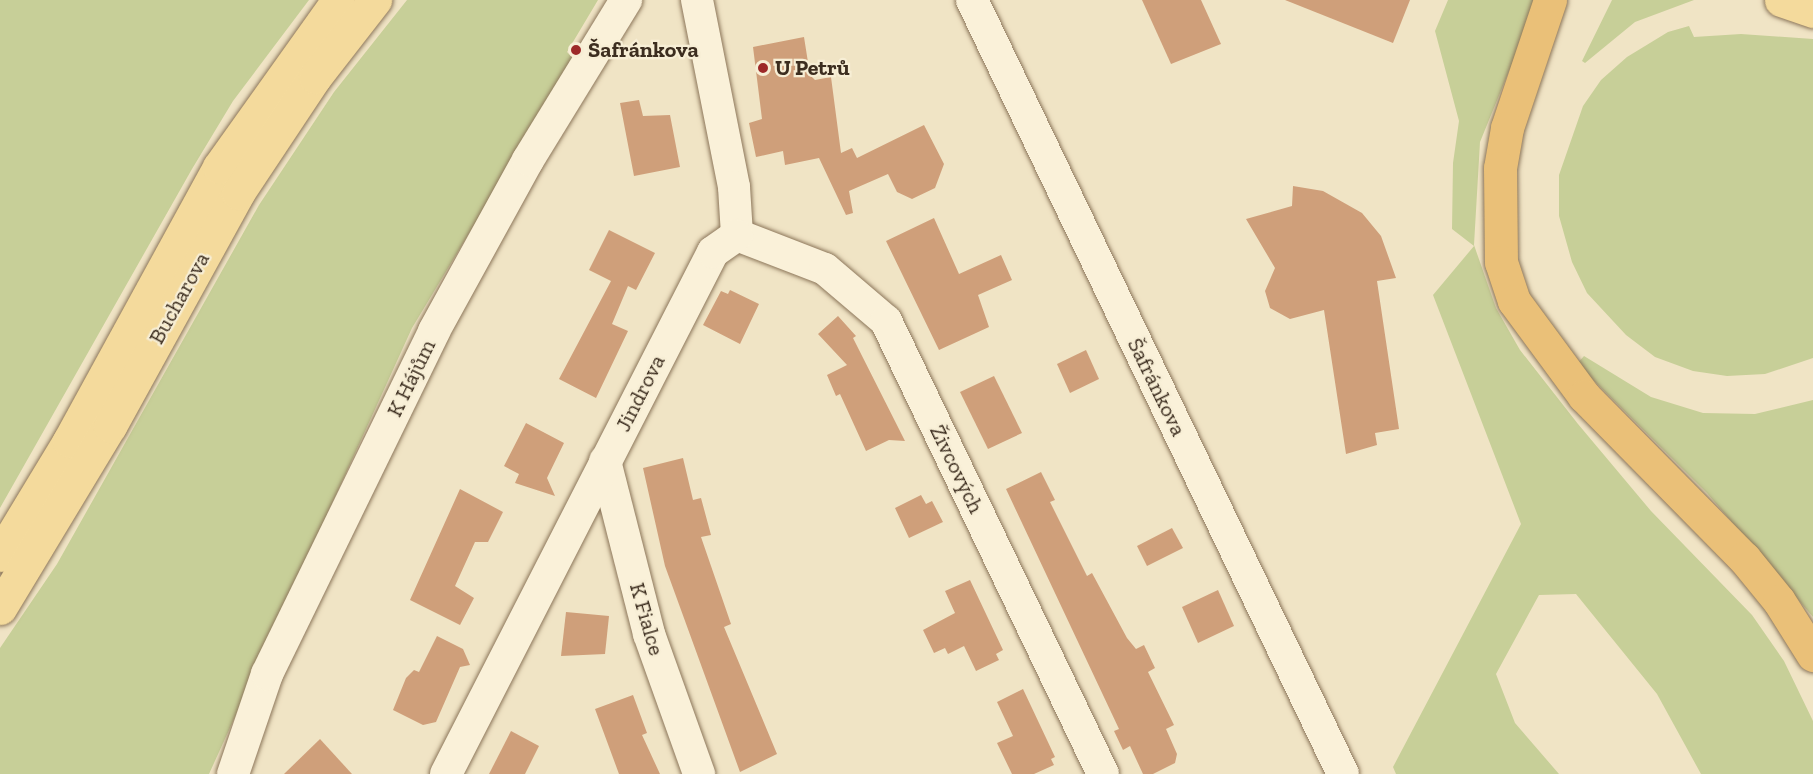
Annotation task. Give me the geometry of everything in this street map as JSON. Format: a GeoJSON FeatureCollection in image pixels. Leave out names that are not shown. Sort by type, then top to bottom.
{"type":"FeatureCollection","features":[{"type":"Feature","properties":{"kind":"highway"},"geometry":{"type":"LineString","coordinates":[[1550,0],[1507,128],[1497,214],[1501,262],[1514,301],[1584,396],[1744,558],[1779,601],[1813,655]]}},
{"type":"Feature","properties":{"kind":"highway"},"geometry":{"type":"LineString","coordinates":[[1507,128],[1570,0]]}},
{"type":"Feature","properties":{"kind":"main road","name":"Bucharova"},"geometry":{"type":"LineString","coordinates":[[0,555],[69,441],[219,166],[338,0]]}},
{"type":"Feature","properties":{"kind":"main road","name":"Bucharova"},"geometry":{"type":"LineString","coordinates":[[0,608],[99,445],[238,193],[315,77],[375,0]]}},
{"type":"Feature","properties":{"kind":"main road"},"geometry":{"type":"LineString","coordinates":[[1781,0],[1813,11]]}},
{"type":"Feature","properties":{"kind":"street","name":"K Hájům"},"geometry":{"type":"LineString","coordinates":[[233,774],[267,674],[434,331],[528,160],[626,0]]}},
{"type":"Feature","properties":{"kind":"street"},"geometry":{"type":"LineString","coordinates":[[697,0],[734,187],[737,235]]}},
{"type":"Feature","properties":{"kind":"street","name":"Šafránkova"},"geometry":{"type":"LineString","coordinates":[[972,0],[1343,774]]}},
{"type":"Feature","properties":{"kind":"street","name":"Jindrova"},"geometry":{"type":"LineString","coordinates":[[446,774],[713,252],[737,235]]}},
{"type":"Feature","properties":{"kind":"street","name":"Živcových"},"geometry":{"type":"LineString","coordinates":[[737,235],[825,269],[886,321],[1103,774]]}},
{"type":"Feature","properties":{"kind":"street","name":"K Fialce"},"geometry":{"type":"LineString","coordinates":[[605,460],[649,634],[699,774]]}},
{"type":"Feature","properties":{"kind":"green space"},"geometry":{"type":"Polygon","coordinates":[[[0,0],[309,0],[233,101],[0,508],[0,0]]]}},
{"type":"Feature","properties":{"kind":"green space"},"geometry":{"type":"Polygon","coordinates":[[[407,0],[598,0],[567,52],[574,59],[412,328],[209,774],[0,774],[0,648],[57,564],[259,205],[334,92],[407,0]]]}},
{"type":"Feature","properties":{"kind":"green space"},"geometry":{"type":"Polygon","coordinates":[[[1448,0],[1538,0],[1480,142],[1474,245],[1496,308],[1520,350],[1578,424],[1651,511],[1752,615],[1784,661],[1813,721],[1813,774],[1701,774],[1657,694],[1576,594],[1539,595],[1496,674],[1515,723],[1559,774],[1396,774],[1393,767],[1521,524],[1433,295],[1474,246],[1452,229],[1453,163],[1459,121],[1435,31],[1448,0]]]}},
{"type":"Feature","properties":{"kind":"green space"},"geometry":{"type":"Polygon","coordinates":[[[1612,0],[1694,0],[1635,22],[1585,63],[1582,61],[1612,0]]]}},
{"type":"Feature","properties":{"kind":"green space"},"geometry":{"type":"Polygon","coordinates":[[[1689,26],[1694,37],[1741,34],[1813,39],[1813,358],[1765,374],[1727,376],[1693,371],[1655,357],[1626,335],[1587,293],[1572,262],[1559,216],[1559,175],[1583,106],[1601,80],[1627,57],[1668,32],[1689,26]]]}},
{"type":"Feature","properties":{"kind":"green space"},"geometry":{"type":"Polygon","coordinates":[[[1584,356],[1651,397],[1703,413],[1755,414],[1813,400],[1813,617],[1707,493],[1577,364],[1584,356]]]}},
{"type":"Feature","properties":{"kind":"building"},"geometry":{"type":"Polygon","coordinates":[[[1142,0],[1201,0],[1221,44],[1171,64],[1142,0]]]}},
{"type":"Feature","properties":{"kind":"building"},"geometry":{"type":"Polygon","coordinates":[[[1285,0],[1410,0],[1393,43],[1285,0]]]}},
{"type":"Feature","properties":{"kind":"building"},"geometry":{"type":"Polygon","coordinates":[[[804,37],[810,75],[815,80],[831,77],[841,153],[852,148],[857,158],[924,125],[944,164],[935,188],[912,199],[897,192],[888,174],[849,191],[853,213],[846,215],[819,158],[785,165],[783,151],[756,157],[749,123],[762,119],[753,47],[804,37]]]}},
{"type":"Feature","properties":{"kind":"building"},"geometry":{"type":"Polygon","coordinates":[[[639,100],[643,116],[670,115],[680,167],[634,176],[620,103],[639,100]]]}},
{"type":"Feature","properties":{"kind":"building"},"geometry":{"type":"Polygon","coordinates":[[[1293,186],[1323,191],[1362,213],[1381,236],[1396,278],[1377,281],[1399,429],[1375,433],[1377,445],[1346,454],[1324,310],[1290,319],[1270,308],[1265,291],[1275,268],[1246,219],[1292,206],[1293,186]]]}},
{"type":"Feature","properties":{"kind":"building"},"geometry":{"type":"Polygon","coordinates":[[[934,218],[959,274],[1001,255],[1012,280],[978,295],[989,327],[939,350],[886,241],[934,218]]]}},
{"type":"Feature","properties":{"kind":"building"},"geometry":{"type":"Polygon","coordinates":[[[609,230],[655,253],[636,290],[628,286],[612,324],[628,331],[596,398],[559,379],[611,281],[589,270],[609,230]]]}},
{"type":"Feature","properties":{"kind":"building"},"geometry":{"type":"Polygon","coordinates":[[[730,290],[759,304],[740,344],[703,325],[721,291],[728,294],[730,290]]]}},
{"type":"Feature","properties":{"kind":"building"},"geometry":{"type":"Polygon","coordinates":[[[838,316],[856,336],[853,338],[905,441],[889,440],[866,451],[840,394],[836,396],[827,375],[847,365],[818,334],[838,316]]]}},
{"type":"Feature","properties":{"kind":"building"},"geometry":{"type":"Polygon","coordinates":[[[1086,350],[1099,379],[1070,393],[1057,364],[1086,350]]]}},
{"type":"Feature","properties":{"kind":"building"},"geometry":{"type":"Polygon","coordinates":[[[994,376],[1022,433],[988,449],[960,392],[994,376]]]}},
{"type":"Feature","properties":{"kind":"building"},"geometry":{"type":"Polygon","coordinates":[[[526,423],[564,443],[547,478],[555,496],[515,483],[519,474],[504,466],[526,423]]]}},
{"type":"Feature","properties":{"kind":"building"},"geometry":{"type":"Polygon","coordinates":[[[683,458],[693,500],[701,498],[711,535],[701,537],[731,624],[724,627],[777,754],[740,772],[665,566],[643,468],[683,458]]]}},
{"type":"Feature","properties":{"kind":"building"},"geometry":{"type":"Polygon","coordinates":[[[1041,472],[1055,500],[1050,502],[1087,576],[1092,573],[1127,638],[1136,649],[1144,645],[1155,668],[1148,672],[1174,725],[1166,729],[1177,754],[1175,763],[1153,774],[1143,774],[1130,746],[1123,750],[1114,731],[1119,729],[1006,489],[1041,472]]]}},
{"type":"Feature","properties":{"kind":"building"},"geometry":{"type":"Polygon","coordinates":[[[460,489],[503,512],[488,542],[475,542],[455,586],[474,598],[460,625],[410,600],[460,489]]]}},
{"type":"Feature","properties":{"kind":"building"},"geometry":{"type":"Polygon","coordinates":[[[921,495],[926,504],[932,501],[943,522],[909,538],[895,508],[921,495]]]}},
{"type":"Feature","properties":{"kind":"building"},"geometry":{"type":"Polygon","coordinates":[[[1172,528],[1183,548],[1147,566],[1137,546],[1172,528]]]}},
{"type":"Feature","properties":{"kind":"building"},"geometry":{"type":"Polygon","coordinates":[[[970,580],[1003,650],[996,654],[999,660],[976,671],[964,646],[948,654],[945,648],[934,653],[923,630],[955,613],[945,591],[970,580]]]}},
{"type":"Feature","properties":{"kind":"building"},"geometry":{"type":"Polygon","coordinates":[[[1218,590],[1234,626],[1198,643],[1182,607],[1218,590]]]}},
{"type":"Feature","properties":{"kind":"building"},"geometry":{"type":"Polygon","coordinates":[[[566,612],[609,616],[605,654],[561,656],[566,612]]]}},
{"type":"Feature","properties":{"kind":"building"},"geometry":{"type":"Polygon","coordinates":[[[437,636],[463,649],[470,665],[460,667],[436,722],[423,725],[393,710],[406,678],[414,670],[419,672],[437,636]]]}},
{"type":"Feature","properties":{"kind":"building"},"geometry":{"type":"Polygon","coordinates":[[[1023,689],[1055,757],[1051,759],[1054,765],[1034,774],[1012,774],[997,743],[1013,736],[997,702],[1023,689]]]}},
{"type":"Feature","properties":{"kind":"building"},"geometry":{"type":"Polygon","coordinates":[[[633,695],[647,733],[642,735],[660,774],[619,774],[595,709],[633,695]]]}},
{"type":"Feature","properties":{"kind":"building"},"geometry":{"type":"Polygon","coordinates":[[[511,731],[539,746],[525,774],[489,774],[511,731]]]}},
{"type":"Feature","properties":{"kind":"building"},"geometry":{"type":"Polygon","coordinates":[[[320,739],[352,774],[284,774],[320,739]]]}},
{"type":"Feature","properties":{"kind":"place","name":"Šafránkova"},"geometry":{"type":"Point","coordinates":[576,50]}},
{"type":"Feature","properties":{"kind":"place","name":"U Petrů"},"geometry":{"type":"Point","coordinates":[763,68]}}]}
